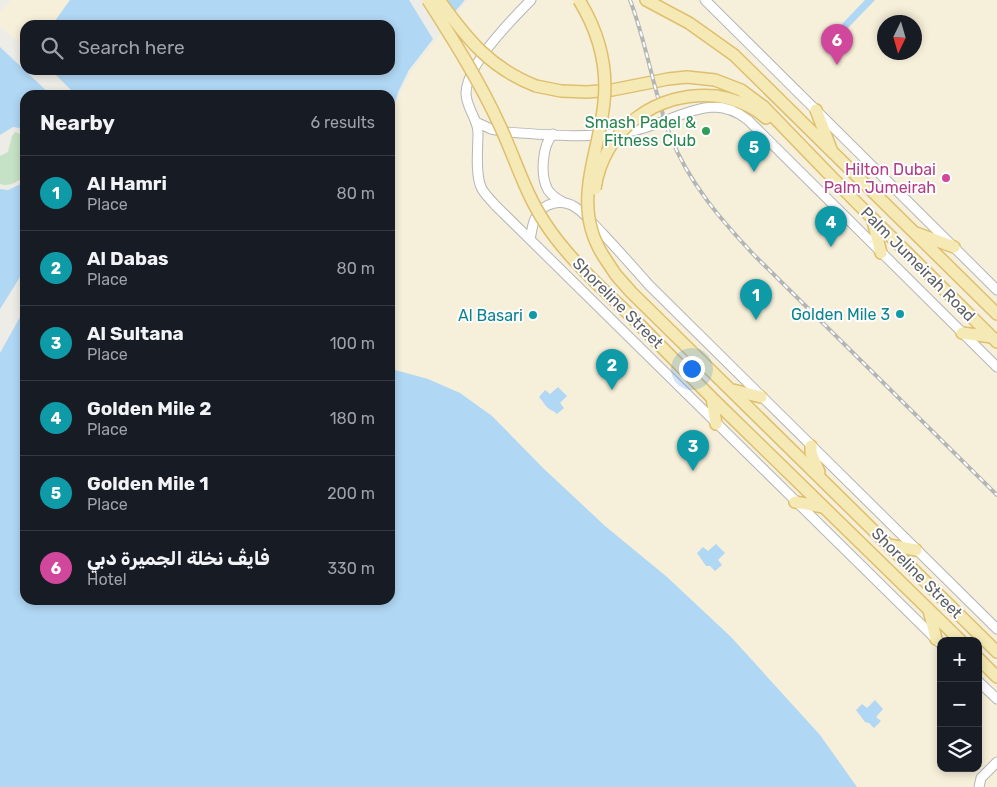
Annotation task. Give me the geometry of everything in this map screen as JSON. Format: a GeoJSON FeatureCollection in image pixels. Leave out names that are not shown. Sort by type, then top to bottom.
{"type":"FeatureCollection","features":[{"type":"Feature","properties":{"kind":"main road","name":"Shoreline Street"},"geometry":{"type":"LineString","coordinates":[[428,0],[481,87],[500,125],[532,200],[545,224],[571,257],[957,637]]}},
{"type":"Feature","properties":{"kind":"main road","name":"Palm Jumeirah Road"},"geometry":{"type":"LineString","coordinates":[[439,0],[466,38],[482,53],[507,72],[536,86],[561,91],[587,92],[612,90],[678,77],[697,77],[715,80],[741,90],[757,101],[872,219],[995,339]]}},
{"type":"Feature","properties":{"kind":"main road","name":"Shoreline Street"},"geometry":{"type":"LineString","coordinates":[[579,0],[590,19],[598,41],[605,77],[603,113],[587,200],[592,235],[604,257],[623,284],[997,652]]}},
{"type":"Feature","properties":{"kind":"main road","name":"Palm Jumeirah Road"},"geometry":{"type":"LineString","coordinates":[[646,0],[689,23],[718,42],[744,65],[997,314]]}},
{"type":"Feature","properties":{"kind":"main road"},"geometry":{"type":"LineString","coordinates":[[604,257],[596,227],[594,196],[601,165],[611,146],[632,122],[657,104],[686,96],[716,96],[741,102],[755,110],[788,139],[802,147]]}},
{"type":"Feature","properties":{"kind":"main road"},"geometry":{"type":"LineString","coordinates":[[816,110],[833,153]]}},
{"type":"Feature","properties":{"kind":"main road"},"geometry":{"type":"LineString","coordinates":[[872,219],[881,253]]}},
{"type":"Feature","properties":{"kind":"main road"},"geometry":{"type":"LineString","coordinates":[[912,231],[954,247]]}},
{"type":"Feature","properties":{"kind":"main road"},"geometry":{"type":"LineString","coordinates":[[962,333],[995,339]]}},
{"type":"Feature","properties":{"kind":"main road"},"geometry":{"type":"LineString","coordinates":[[732,390],[760,397]]}},
{"type":"Feature","properties":{"kind":"main road"},"geometry":{"type":"LineString","coordinates":[[712,398],[716,424]]}},
{"type":"Feature","properties":{"kind":"main road"},"geometry":{"type":"LineString","coordinates":[[810,446],[820,476]]}},
{"type":"Feature","properties":{"kind":"main road"},"geometry":{"type":"LineString","coordinates":[[795,502],[824,507]]}},
{"type":"Feature","properties":{"kind":"main road"},"geometry":{"type":"LineString","coordinates":[[889,545],[916,550]]}},
{"type":"Feature","properties":{"kind":"main road"},"geometry":{"type":"LineString","coordinates":[[928,610],[937,639]]}},
{"type":"Feature","properties":{"kind":"main road"},"geometry":{"type":"LineString","coordinates":[[982,662],[997,677]]}},
{"type":"Feature","properties":{"kind":"street"},"geometry":{"type":"LineString","coordinates":[[531,0],[495,40],[469,77],[466,93],[469,109],[478,129],[478,175],[481,186],[495,205],[937,641]]}},
{"type":"Feature","properties":{"kind":"street"},"geometry":{"type":"LineString","coordinates":[[705,0],[997,290]]}},
{"type":"Feature","properties":{"kind":"street"},"geometry":{"type":"LineString","coordinates":[[476,122],[491,129],[506,132],[592,135],[618,133],[656,125],[707,107],[732,110],[748,120],[997,367]]}},
{"type":"Feature","properties":{"kind":"street"},"geometry":{"type":"LineString","coordinates":[[553,134],[545,148],[545,182],[552,195],[574,206],[581,212],[649,285],[760,397],[997,629]]}},
{"type":"Feature","properties":{"kind":"street"},"geometry":{"type":"LineString","coordinates":[[530,239],[535,217],[543,208],[554,203],[566,203]]}},
{"type":"Feature","properties":{"kind":"street"},"geometry":{"type":"LineString","coordinates":[[979,682],[997,699]]}},
{"type":"Feature","properties":{"kind":"street"},"geometry":{"type":"LineString","coordinates":[[979,787],[981,778],[997,762]]}},
{"type":"Feature","properties":{"kind":"green space"},"geometry":{"type":"Polygon","coordinates":[[[15,132],[20,134],[20,179],[7,185],[0,184],[0,156],[8,152],[12,136],[15,132]]]}},
{"type":"Feature","properties":{"kind":"sand"},"geometry":{"type":"Polygon","coordinates":[[[11,0],[70,0],[56,20],[20,20],[20,42],[0,27],[0,12],[11,0]]]}},
{"type":"Feature","properties":{"kind":"sand"},"geometry":{"type":"Polygon","coordinates":[[[465,0],[997,0],[997,787],[855,787],[820,735],[731,637],[667,577],[605,526],[543,468],[492,416],[460,393],[428,379],[395,371],[395,102],[409,70],[465,0]]]}},
{"type":"Feature","properties":{"kind":"water"},"geometry":{"type":"Polygon","coordinates":[[[70,0],[465,0],[409,70],[395,102],[395,90],[71,90],[56,75],[395,75],[395,20],[56,20],[70,0]]]}},
{"type":"Feature","properties":{"kind":"water"},"geometry":{"type":"Polygon","coordinates":[[[865,0],[875,0],[846,30],[841,25],[865,0]]]}},
{"type":"Feature","properties":{"kind":"water"},"geometry":{"type":"Polygon","coordinates":[[[0,47],[20,66],[20,75],[30,75],[46,90],[20,90],[20,128],[13,127],[0,135],[0,47]]]}},
{"type":"Feature","properties":{"kind":"water"},"geometry":{"type":"Polygon","coordinates":[[[20,184],[20,277],[0,309],[0,189],[8,190],[20,184]]]}},
{"type":"Feature","properties":{"kind":"water"},"geometry":{"type":"Polygon","coordinates":[[[20,317],[20,605],[395,605],[395,370],[428,379],[460,393],[492,416],[543,468],[605,526],[667,577],[731,637],[820,735],[857,787],[0,787],[0,353],[20,317]]]}},
{"type":"Feature","properties":{"kind":"water"},"geometry":{"type":"Polygon","coordinates":[[[558,387],[567,396],[560,403],[564,408],[557,414],[547,407],[539,397],[545,390],[550,394],[558,387]]]}},
{"type":"Feature","properties":{"kind":"water"},"geometry":{"type":"Polygon","coordinates":[[[716,544],[725,553],[718,560],[722,565],[715,571],[710,566],[706,566],[697,553],[703,547],[708,551],[716,544]]]}},
{"type":"Feature","properties":{"kind":"water"},"geometry":{"type":"Polygon","coordinates":[[[875,700],[883,709],[876,717],[881,721],[874,728],[865,722],[856,710],[862,704],[867,708],[875,700]]]}},
{"type":"Feature","properties":{"kind":"pier"},"geometry":{"type":"Polygon","coordinates":[[[409,0],[442,0],[452,15],[467,0],[411,71],[395,107],[399,90],[409,70],[433,39],[409,0]]]}},
{"type":"Feature","properties":{"kind":"railway"},"geometry":{"type":"LineString","coordinates":[[630,0],[670,135],[686,169],[706,200],[755,256],[997,495]]}},
{"type":"Feature","properties":{"kind":"place","name":"فايڤ نخلة الجميرة دبي"},"geometry":{"type":"Point","coordinates":[837,65]}},
{"type":"Feature","properties":{"kind":"place","name":"Smash Padel & Fitness Club"},"geometry":{"type":"Point","coordinates":[706,131]}},
{"type":"Feature","properties":{"kind":"place","name":"Golden Mile 1"},"geometry":{"type":"Point","coordinates":[754,172]}},
{"type":"Feature","properties":{"kind":"place","name":"Hilton Dubai Palm Jumeirah"},"geometry":{"type":"Point","coordinates":[946,178]}},
{"type":"Feature","properties":{"kind":"place","name":"Golden Mile 2"},"geometry":{"type":"Point","coordinates":[831,247]}},
{"type":"Feature","properties":{"kind":"place","name":"Golden Mile 3"},"geometry":{"type":"Point","coordinates":[900,314]}},
{"type":"Feature","properties":{"kind":"place","name":"Al Basari"},"geometry":{"type":"Point","coordinates":[533,315]}},
{"type":"Feature","properties":{"kind":"place","name":"Al Hamri"},"geometry":{"type":"Point","coordinates":[756,320]}},
{"type":"Feature","properties":{"kind":"place","name":"Al Dabas"},"geometry":{"type":"Point","coordinates":[612,390]}},
{"type":"Feature","properties":{"kind":"place","name":"Al Sultana"},"geometry":{"type":"Point","coordinates":[693,471]}}]}
